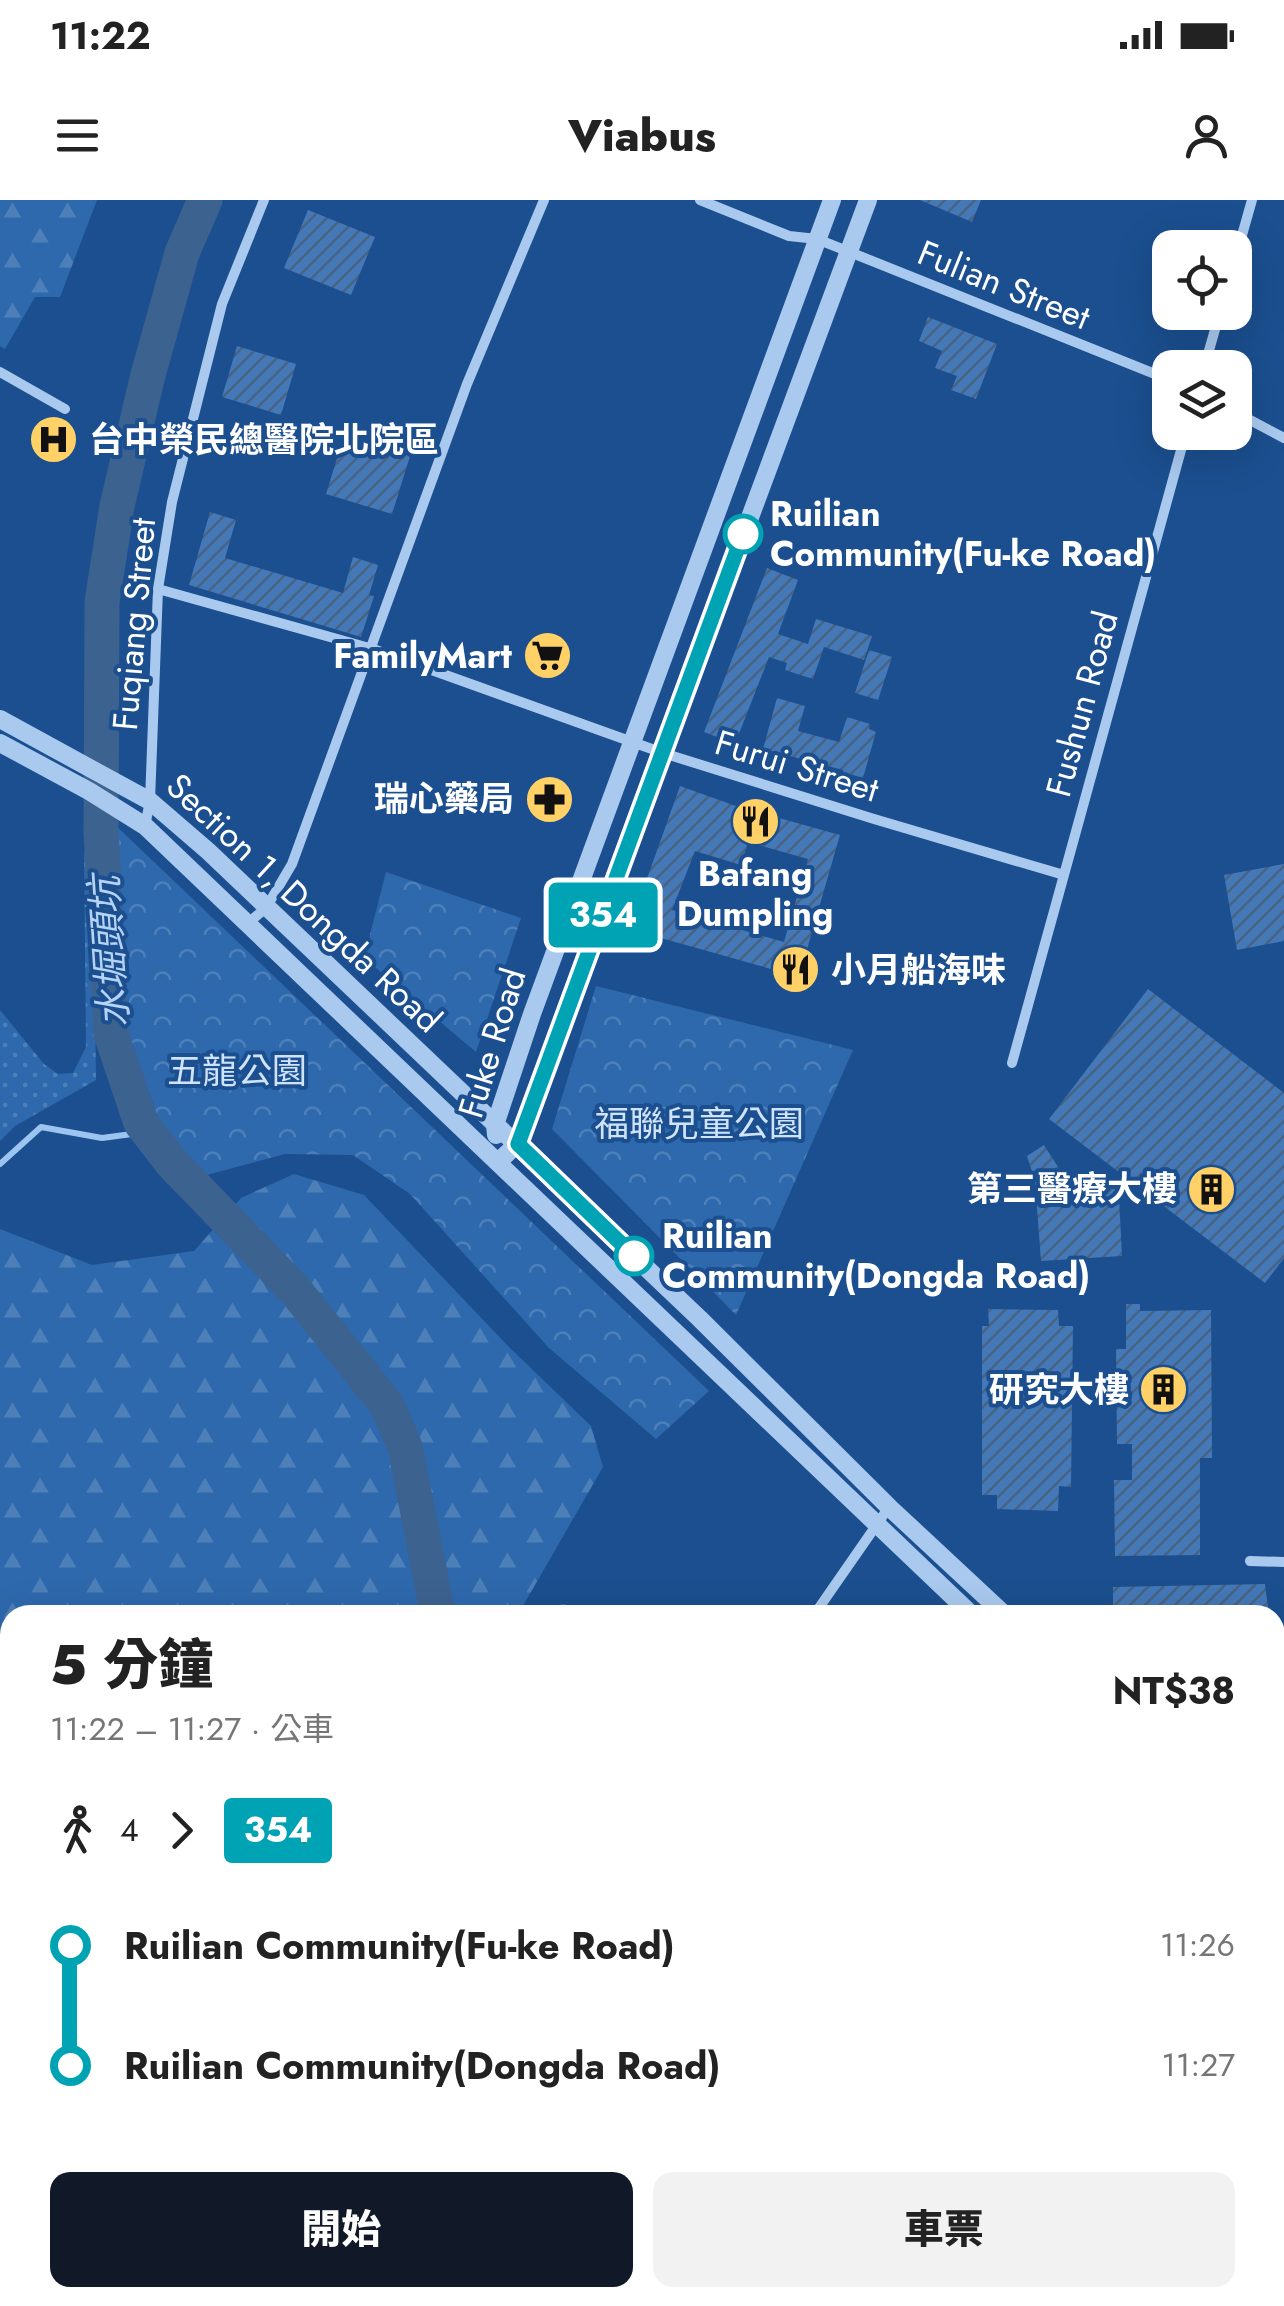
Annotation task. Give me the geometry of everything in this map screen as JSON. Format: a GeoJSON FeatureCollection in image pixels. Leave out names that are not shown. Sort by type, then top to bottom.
{"type":"FeatureCollection","features":[{"type":"Feature","properties":{"kind":"street","name":"Fuqiang Street"},"geometry":{"type":"LineString","coordinates":[[145,826],[150,800],[158,589],[172,502],[222,304],[264,200]]}},
{"type":"Feature","properties":{"kind":"street"},"geometry":{"type":"LineString","coordinates":[[248,923],[266,908],[292,864],[467,384],[544,200]]}},
{"type":"Feature","properties":{"kind":"street"},"geometry":{"type":"LineString","coordinates":[[700,200],[789,236],[817,239]]}},
{"type":"Feature","properties":{"kind":"street","name":"Fuke Road"},"geometry":{"type":"LineString","coordinates":[[498,1162],[495,1125],[532,1014],[832,200]]}},
{"type":"Feature","properties":{"kind":"street","name":"Fuke Road"},"geometry":{"type":"LineString","coordinates":[[498,1162],[518,1144],[868,200]]}},
{"type":"Feature","properties":{"kind":"street"},"geometry":{"type":"LineString","coordinates":[[1244,230],[1252,200]]}},
{"type":"Feature","properties":{"kind":"street","name":"Fulian Street"},"geometry":{"type":"LineString","coordinates":[[817,239],[1152,372]]}},
{"type":"Feature","properties":{"kind":"street"},"geometry":{"type":"LineString","coordinates":[[0,372],[65,409]]}},
{"type":"Feature","properties":{"kind":"street"},"geometry":{"type":"LineString","coordinates":[[1252,421],[1284,438]]}},
{"type":"Feature","properties":{"kind":"street","name":"Fushun Road"},"geometry":{"type":"LineString","coordinates":[[1064,875],[1181,450]]}},
{"type":"Feature","properties":{"kind":"street","name":"Furui Street"},"geometry":{"type":"LineString","coordinates":[[158,589],[373,649],[663,753],[1064,875]]}},
{"type":"Feature","properties":{"kind":"street","name":"Section 1, Dongda Road"},"geometry":{"type":"LineString","coordinates":[[0,719],[150,800],[518,1144],[994,1605]]}},
{"type":"Feature","properties":{"kind":"street","name":"Section 1, Dongda Road"},"geometry":{"type":"LineString","coordinates":[[0,744],[89,790],[145,826],[961,1605]]}},
{"type":"Feature","properties":{"kind":"street"},"geometry":{"type":"LineString","coordinates":[[1012,1063],[1064,875]]}},
{"type":"Feature","properties":{"kind":"street"},"geometry":{"type":"LineString","coordinates":[[821,1605],[889,1506]]}},
{"type":"Feature","properties":{"kind":"street"},"geometry":{"type":"LineString","coordinates":[[1250,1562],[1284,1562]]}},
{"type":"Feature","properties":{"kind":"street"},"geometry":{"type":"LineString","coordinates":[[977,1605],[984,1596]]}},
{"type":"Feature","properties":{"kind":"green space"},"geometry":{"type":"Polygon","coordinates":[[[0,200],[97,200],[60,297],[35,297],[5,349],[0,346],[0,200]]]}},
{"type":"Feature","properties":{"kind":"green space","name":"五龍公園"},"geometry":{"type":"Polygon","coordinates":[[[111,821],[709,1391],[656,1439],[549,1348],[410,1194],[353,1155],[285,1154],[203,1176],[181,1157],[163,1130],[137,1061],[122,1036],[111,821]]]}},
{"type":"Feature","properties":{"kind":"green space"},"geometry":{"type":"Polygon","coordinates":[[[93,844],[96,1080],[15,1126],[0,1141],[0,1010],[44,1064],[58,1074],[73,1073],[86,1047],[84,853],[93,844]]]}},
{"type":"Feature","properties":{"kind":"green space"},"geometry":{"type":"Polygon","coordinates":[[[386,872],[521,918],[476,1052],[364,958],[386,872]]]}},
{"type":"Feature","properties":{"kind":"green space","name":"福聯兒童公園"},"geometry":{"type":"Polygon","coordinates":[[[596,986],[853,1050],[736,1315],[552,1129],[596,986]]]}},
{"type":"Feature","properties":{"kind":"green space"},"geometry":{"type":"Polygon","coordinates":[[[294,1174],[364,1195],[509,1347],[591,1426],[603,1467],[523,1605],[0,1605],[0,1229],[92,1265],[194,1251],[241,1198],[294,1174]]]}},
{"type":"Feature","properties":{"kind":"building"},"geometry":{"type":"Polygon","coordinates":[[[920,200],[981,200],[972,222],[920,200]]]}},
{"type":"Feature","properties":{"kind":"building"},"geometry":{"type":"Polygon","coordinates":[[[308,210],[375,237],[351,295],[284,268],[308,210]]]}},
{"type":"Feature","properties":{"kind":"building"},"geometry":{"type":"Polygon","coordinates":[[[928,317],[997,344],[976,399],[951,390],[957,376],[935,368],[942,351],[919,341],[928,317]]]}},
{"type":"Feature","properties":{"kind":"building"},"geometry":{"type":"Polygon","coordinates":[[[237,346],[296,364],[281,415],[222,397],[237,346]]]}},
{"type":"Feature","properties":{"kind":"building"},"geometry":{"type":"Polygon","coordinates":[[[345,433],[411,453],[392,514],[326,494],[345,433]]]}},
{"type":"Feature","properties":{"kind":"building"},"geometry":{"type":"Polygon","coordinates":[[[210,512],[236,520],[225,558],[343,593],[353,557],[378,565],[369,595],[374,596],[361,637],[189,585],[210,512]]]}},
{"type":"Feature","properties":{"kind":"building"},"geometry":{"type":"Polygon","coordinates":[[[767,568],[798,580],[778,634],[808,644],[816,619],[872,636],[864,660],[824,647],[813,679],[785,670],[787,663],[769,657],[735,744],[704,732],[767,568]]]}},
{"type":"Feature","properties":{"kind":"building"},"geometry":{"type":"Polygon","coordinates":[[[869,650],[892,657],[878,700],[855,693],[869,650]]]}},
{"type":"Feature","properties":{"kind":"building"},"geometry":{"type":"Polygon","coordinates":[[[777,698],[805,706],[798,731],[839,742],[847,717],[870,724],[869,729],[876,732],[863,778],[763,749],[777,698]]]}},
{"type":"Feature","properties":{"kind":"building"},"geometry":{"type":"Polygon","coordinates":[[[680,786],[840,835],[799,977],[629,929],[680,786]],[[748,842],[741,865],[695,851],[672,910],[784,942],[808,859],[748,842]]]}},
{"type":"Feature","properties":{"kind":"building"},"geometry":{"type":"Polygon","coordinates":[[[1284,864],[1284,941],[1237,950],[1224,875],[1284,864]]]}},
{"type":"Feature","properties":{"kind":"building","name":"第三醫療大樓"},"geometry":{"type":"Polygon","coordinates":[[[1148,989],[1284,1093],[1284,1258],[1265,1283],[1049,1119],[1148,989]]]}},
{"type":"Feature","properties":{"kind":"building"},"geometry":{"type":"Polygon","coordinates":[[[1044,1145],[1067,1181],[1118,1179],[1122,1256],[1041,1261],[1035,1181],[1027,1156],[1044,1145]]]}},
{"type":"Feature","properties":{"kind":"building","name":"研究大樓"},"geometry":{"type":"Polygon","coordinates":[[[1126,1304],[1140,1304],[1140,1311],[1211,1310],[1212,1458],[1200,1458],[1200,1555],[1115,1556],[1114,1480],[1132,1480],[1132,1444],[1117,1444],[1116,1349],[1126,1349],[1126,1304]]]}},
{"type":"Feature","properties":{"kind":"building"},"geometry":{"type":"Polygon","coordinates":[[[988,1309],[1058,1310],[1059,1326],[1073,1326],[1071,1487],[1059,1486],[1058,1511],[997,1509],[997,1495],[982,1495],[982,1326],[989,1326],[988,1309]]]}},
{"type":"Feature","properties":{"kind":"building"},"geometry":{"type":"Polygon","coordinates":[[[1265,1584],[1268,1605],[1113,1605],[1113,1587],[1265,1584]]]}},
{"type":"Feature","properties":{"kind":"waterway","name":"水堀頭坑"},"geometry":{"type":"LineString","coordinates":[[205,200],[182,253],[148,375],[117,506],[102,602],[101,831],[111,1034],[141,1123],[172,1163],[294,1289],[387,1405],[405,1447],[436,1605]]}},
{"type":"Feature","properties":{"kind":"waterway"},"geometry":{"type":"LineString","coordinates":[[0,1164],[41,1127],[102,1138],[147,1132]]}},
{"type":"Feature","properties":{"kind":"bus line","name":"354"},"geometry":{"type":"LineString","coordinates":[[634,1256],[518,1144],[743,534]]}},
{"type":"Feature","properties":{"kind":"place","name":"台中榮民總醫院北院區"},"geometry":{"type":"Point","coordinates":[54,440]}},
{"type":"Feature","properties":{"kind":"place","name":"Ruilian Community(Fu-ke Road)"},"geometry":{"type":"Point","coordinates":[743,534]}},
{"type":"Feature","properties":{"kind":"place","name":"FamilyMart"},"geometry":{"type":"Point","coordinates":[547,656]}},
{"type":"Feature","properties":{"kind":"place","name":"瑞心藥局"},"geometry":{"type":"Point","coordinates":[549,799]}},
{"type":"Feature","properties":{"kind":"place","name":"Bafang Dumpling"},"geometry":{"type":"Point","coordinates":[755,822]}},
{"type":"Feature","properties":{"kind":"place","name":"小月船海味"},"geometry":{"type":"Point","coordinates":[796,970]}},
{"type":"Feature","properties":{"kind":"place","name":"第三醫療大樓"},"geometry":{"type":"Point","coordinates":[1212,1189]}},
{"type":"Feature","properties":{"kind":"place","name":"Ruilian Community(Dongda Road)"},"geometry":{"type":"Point","coordinates":[634,1256]}},
{"type":"Feature","properties":{"kind":"place","name":"研究大樓"},"geometry":{"type":"Point","coordinates":[1164,1390]}}]}
